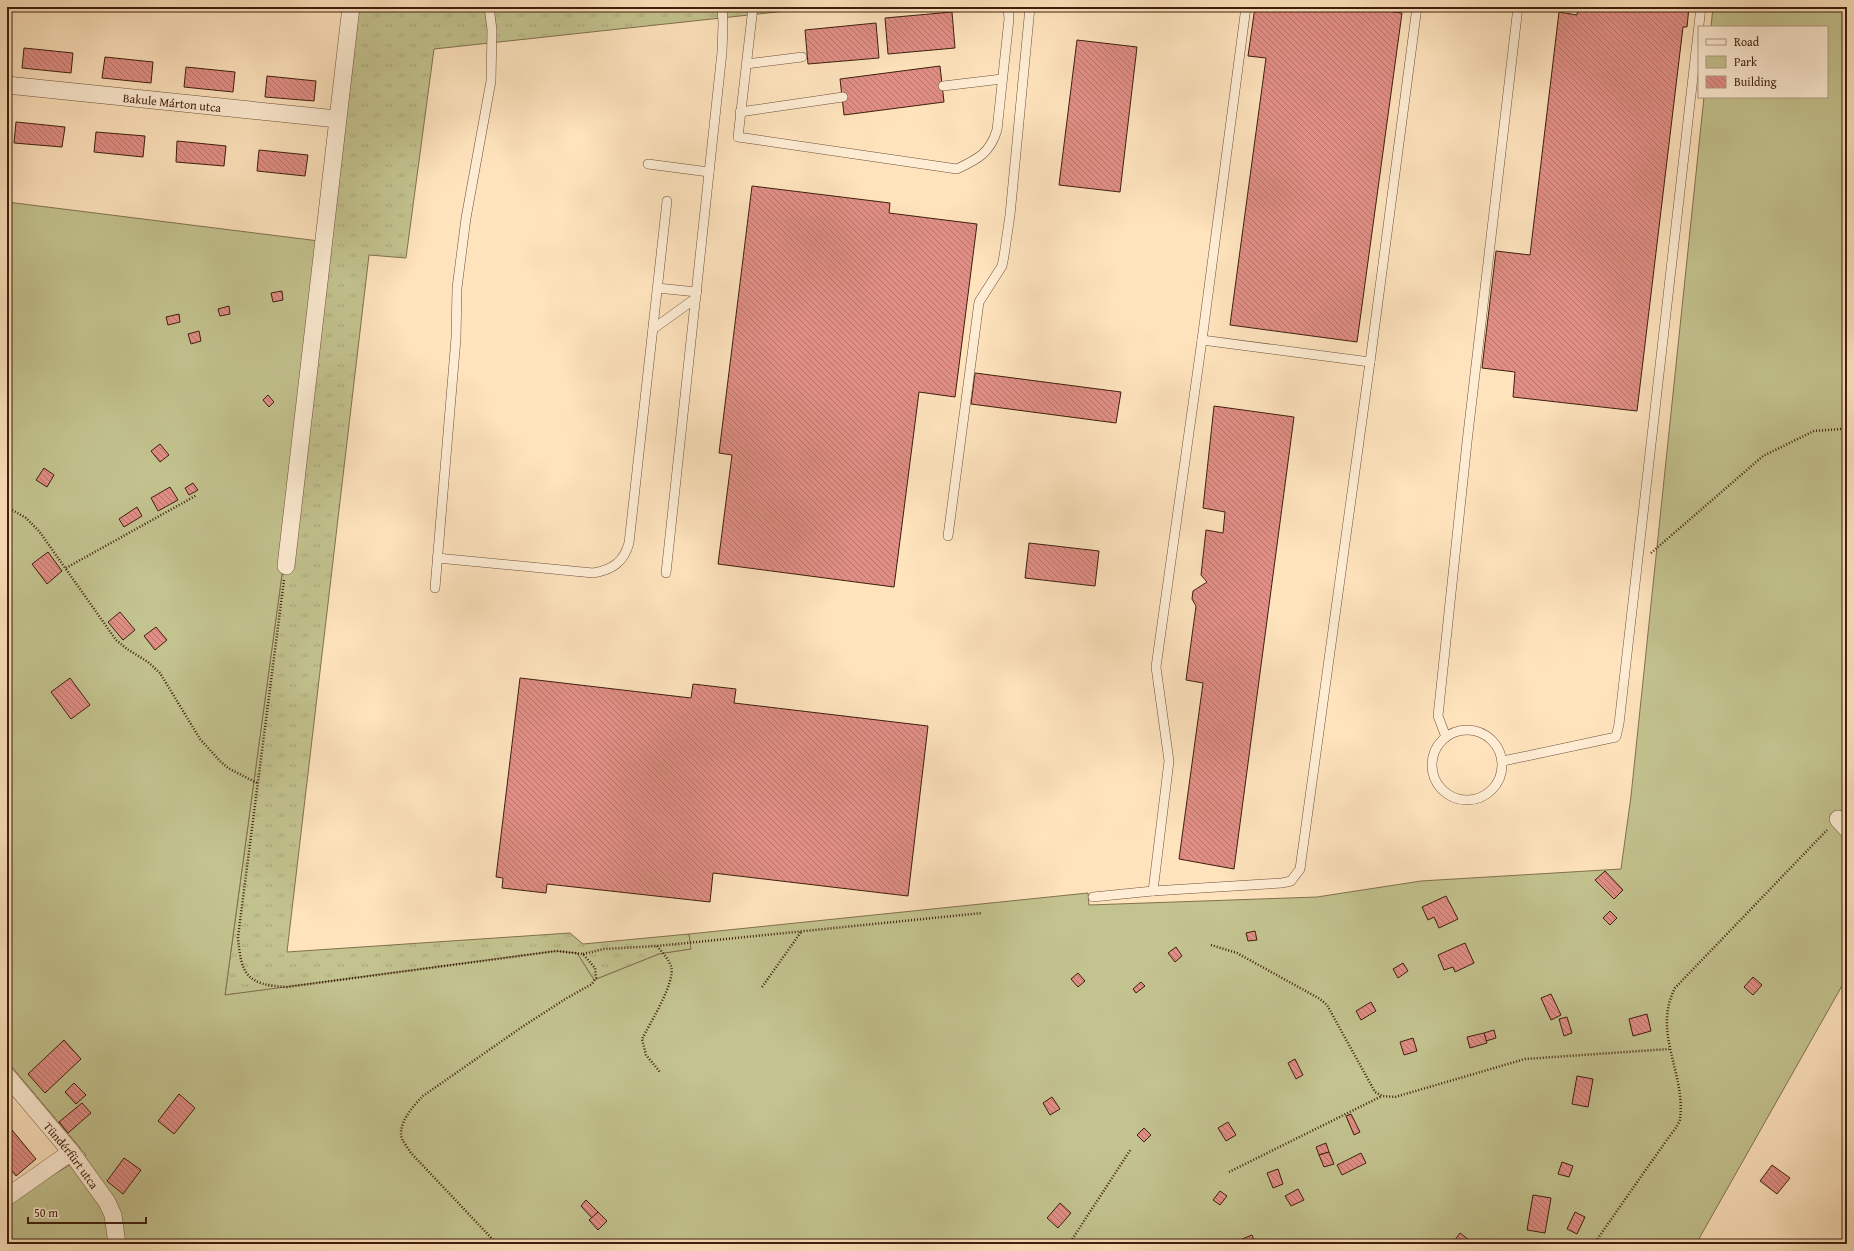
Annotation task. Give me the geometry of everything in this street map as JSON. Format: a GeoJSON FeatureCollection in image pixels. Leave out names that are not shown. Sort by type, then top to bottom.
{"type":"FeatureCollection","features":[{"type":"Feature","properties":{"kind":"street"},"geometry":{"type":"LineString","coordinates":[[286,566],[351,7]]}},
{"type":"Feature","properties":{"kind":"street","name":"Bakule Márton utca"},"geometry":{"type":"LineString","coordinates":[[7,85],[337,119]]}},
{"type":"Feature","properties":{"kind":"street","name":"Tündérfürt utca"},"geometry":{"type":"LineString","coordinates":[[7,1076],[71,1152],[107,1202],[113,1215],[117,1244]]}},
{"type":"Feature","properties":{"kind":"street"},"geometry":{"type":"LineString","coordinates":[[7,1196],[71,1152]]}},
{"type":"Feature","properties":{"kind":"lane"},"geometry":{"type":"LineString","coordinates":[[435,588],[456,338],[457,288],[466,218],[491,82],[492,30],[489,7]]}},
{"type":"Feature","properties":{"kind":"lane"},"geometry":{"type":"LineString","coordinates":[[666,573],[722,52],[722,7]]}},
{"type":"Feature","properties":{"kind":"lane"},"geometry":{"type":"LineString","coordinates":[[753,7],[738,137],[957,168],[977,159],[992,144],[997,130],[1009,19],[1008,7]]}},
{"type":"Feature","properties":{"kind":"lane"},"geometry":{"type":"LineString","coordinates":[[948,536],[979,302],[1002,266],[1004,256],[1010,215],[1030,7]]}},
{"type":"Feature","properties":{"kind":"lane"},"geometry":{"type":"LineString","coordinates":[[1153,891],[1169,761],[1156,667],[1202,340],[1246,7]]}},
{"type":"Feature","properties":{"kind":"lane"},"geometry":{"type":"LineString","coordinates":[[1093,897],[1153,891],[1282,883],[1291,880],[1300,869],[1417,7]]}},
{"type":"Feature","properties":{"kind":"lane"},"geometry":{"type":"LineString","coordinates":[[1446,737],[1438,716],[1466,442],[1518,7]]}},
{"type":"Feature","properties":{"kind":"lane"},"geometry":{"type":"LineString","coordinates":[[1699,26],[1701,7]]}},
{"type":"Feature","properties":{"kind":"lane"},"geometry":{"type":"LineString","coordinates":[[1503,762],[1616,737],[1619,724],[1698,33]]}},
{"type":"Feature","properties":{"kind":"lane"},"geometry":{"type":"LineString","coordinates":[[746,64],[802,57]]}},
{"type":"Feature","properties":{"kind":"lane"},"geometry":{"type":"LineString","coordinates":[[943,86],[1002,80]]}},
{"type":"Feature","properties":{"kind":"lane"},"geometry":{"type":"LineString","coordinates":[[740,112],[843,97]]}},
{"type":"Feature","properties":{"kind":"lane"},"geometry":{"type":"LineString","coordinates":[[648,164],[709,172]]}},
{"type":"Feature","properties":{"kind":"lane"},"geometry":{"type":"LineString","coordinates":[[437,558],[593,573],[610,569],[617,564],[627,551],[667,201]]}},
{"type":"Feature","properties":{"kind":"lane"},"geometry":{"type":"LineString","coordinates":[[657,288],[697,295]]}},
{"type":"Feature","properties":{"kind":"lane"},"geometry":{"type":"LineString","coordinates":[[653,329],[697,295]]}},
{"type":"Feature","properties":{"kind":"lane"},"geometry":{"type":"LineString","coordinates":[[1202,340],[1370,362]]}},
{"type":"Feature","properties":{"kind":"lane"},"geometry":{"type":"LineString","coordinates":[[1463,730],[1482,732],[1496,744],[1503,762],[1499,781],[1494,789],[1486,795],[1468,801],[1453,798],[1441,790],[1433,775],[1432,766],[1435,750],[1446,737],[1454,732],[1463,730]]}},
{"type":"Feature","properties":{"kind":"path"},"geometry":{"type":"LineString","coordinates":[[1648,556],[1762,456],[1814,431],[1841,429],[1847,432]]}},
{"type":"Feature","properties":{"kind":"path"},"geometry":{"type":"LineString","coordinates":[[66,568],[197,495]]}},
{"type":"Feature","properties":{"kind":"path"},"geometry":{"type":"LineString","coordinates":[[7,507],[17,511],[32,523],[66,568],[116,640],[148,662],[160,673],[200,739],[228,768],[257,783]]}},
{"type":"Feature","properties":{"kind":"path"},"geometry":{"type":"LineString","coordinates":[[286,566],[238,937],[240,961],[246,973],[256,981],[269,986],[287,987],[557,951],[583,954],[604,949],[657,946],[982,913]]}},
{"type":"Feature","properties":{"kind":"path"},"geometry":{"type":"LineString","coordinates":[[1594,1244],[1680,1120],[1680,1089],[1669,1049],[1666,1014],[1670,998],[1675,988],[1842,824]]}},
{"type":"Feature","properties":{"kind":"path"},"geometry":{"type":"LineString","coordinates":[[762,987],[801,931]]}},
{"type":"Feature","properties":{"kind":"path"},"geometry":{"type":"LineString","coordinates":[[1211,945],[1244,957],[1327,1005],[1375,1092],[1382,1096],[1395,1097],[1525,1059],[1669,1049]]}},
{"type":"Feature","properties":{"kind":"path"},"geometry":{"type":"LineString","coordinates":[[657,946],[667,958],[671,967],[671,980],[642,1039],[646,1055],[660,1072]]}},
{"type":"Feature","properties":{"kind":"path"},"geometry":{"type":"LineString","coordinates":[[496,1244],[411,1152],[402,1139],[402,1126],[415,1104],[423,1096],[522,1027],[592,984],[596,978],[595,968],[583,954]]}},
{"type":"Feature","properties":{"kind":"path"},"geometry":{"type":"LineString","coordinates":[[1229,1172],[1382,1096]]}},
{"type":"Feature","properties":{"kind":"path"},"geometry":{"type":"LineString","coordinates":[[1068,1244],[1131,1149]]}},
{"type":"Feature","properties":{"kind":"green space"},"geometry":{"type":"Polygon","coordinates":[[[355,7],[823,7],[434,49],[406,258],[369,255],[287,952],[570,933],[583,944],[689,934],[692,949],[659,954],[594,980],[577,953],[225,995],[327,242],[355,7]]]}},
{"type":"Feature","properties":{"kind":"green space"},"geometry":{"type":"Polygon","coordinates":[[[1713,7],[1847,7],[1847,977],[1696,1244],[7,1244],[7,1203],[86,1155],[7,1061],[7,202],[327,242],[225,995],[555,951],[577,953],[594,980],[659,954],[691,949],[689,934],[1088,893],[1089,905],[1317,897],[1421,881],[1621,869],[1631,796],[1704,98],[1828,98],[1828,26],[1711,26],[1713,7]]]}},
{"type":"Feature","properties":{"kind":"building"},"geometry":{"type":"Polygon","coordinates":[[[1255,7],[1379,7],[1379,10],[1402,13],[1357,342],[1230,325],[1266,58],[1248,56],[1255,7]]]}},
{"type":"Feature","properties":{"kind":"building"},"geometry":{"type":"Polygon","coordinates":[[[1578,7],[1689,7],[1687,27],[1683,27],[1637,411],[1513,397],[1515,372],[1482,368],[1496,251],[1530,255],[1559,12],[1577,15],[1578,7]]]}},
{"type":"Feature","properties":{"kind":"building"},"geometry":{"type":"Polygon","coordinates":[[[952,12],[955,48],[888,54],[885,18],[952,12]]]}},
{"type":"Feature","properties":{"kind":"building"},"geometry":{"type":"Polygon","coordinates":[[[876,23],[879,58],[808,64],[805,30],[876,23]]]}},
{"type":"Feature","properties":{"kind":"building"},"geometry":{"type":"Polygon","coordinates":[[[1077,40],[1137,47],[1120,192],[1059,185],[1077,40]]]}},
{"type":"Feature","properties":{"kind":"building"},"geometry":{"type":"Polygon","coordinates":[[[24,48],[73,53],[71,73],[22,68],[24,48]]]}},
{"type":"Feature","properties":{"kind":"building"},"geometry":{"type":"Polygon","coordinates":[[[105,57],[153,62],[151,83],[102,78],[105,57]]]}},
{"type":"Feature","properties":{"kind":"building"},"geometry":{"type":"Polygon","coordinates":[[[940,66],[944,102],[844,115],[840,79],[940,66]]]}},
{"type":"Feature","properties":{"kind":"building"},"geometry":{"type":"Polygon","coordinates":[[[186,67],[235,72],[233,92],[184,87],[186,67]]]}},
{"type":"Feature","properties":{"kind":"building"},"geometry":{"type":"Polygon","coordinates":[[[267,76],[316,81],[314,101],[265,97],[267,76]]]}},
{"type":"Feature","properties":{"kind":"building"},"geometry":{"type":"Polygon","coordinates":[[[16,122],[65,127],[62,147],[14,143],[16,122]]]}},
{"type":"Feature","properties":{"kind":"building"},"geometry":{"type":"Polygon","coordinates":[[[96,132],[145,136],[143,157],[94,152],[96,132]]]}},
{"type":"Feature","properties":{"kind":"building"},"geometry":{"type":"Polygon","coordinates":[[[177,141],[226,146],[224,166],[176,162],[177,141]]]}},
{"type":"Feature","properties":{"kind":"building"},"geometry":{"type":"Polygon","coordinates":[[[259,150],[308,155],[305,176],[257,171],[259,150]]]}},
{"type":"Feature","properties":{"kind":"building"},"geometry":{"type":"Polygon","coordinates":[[[752,186],[890,203],[889,213],[977,224],[955,397],[919,392],[894,587],[718,564],[732,455],[719,453],[752,186]]]}},
{"type":"Feature","properties":{"kind":"building"},"geometry":{"type":"Polygon","coordinates":[[[282,291],[283,300],[273,302],[271,293],[282,291]]]}},
{"type":"Feature","properties":{"kind":"building"},"geometry":{"type":"Polygon","coordinates":[[[229,306],[230,314],[220,316],[218,309],[229,306]]]}},
{"type":"Feature","properties":{"kind":"building"},"geometry":{"type":"Polygon","coordinates":[[[179,314],[180,322],[168,325],[166,317],[179,314]]]}},
{"type":"Feature","properties":{"kind":"building"},"geometry":{"type":"Polygon","coordinates":[[[199,331],[201,341],[191,344],[188,334],[199,331]]]}},
{"type":"Feature","properties":{"kind":"building"},"geometry":{"type":"Polygon","coordinates":[[[975,373],[1121,392],[1116,423],[971,404],[975,373]]]}},
{"type":"Feature","properties":{"kind":"building"},"geometry":{"type":"Polygon","coordinates":[[[268,395],[274,402],[269,407],[263,400],[268,395]]]}},
{"type":"Feature","properties":{"kind":"building"},"geometry":{"type":"Polygon","coordinates":[[[1214,406],[1294,417],[1234,869],[1179,859],[1203,683],[1186,680],[1196,606],[1192,599],[1193,591],[1207,582],[1201,575],[1206,530],[1223,533],[1225,512],[1203,508],[1214,406]]]}},
{"type":"Feature","properties":{"kind":"building"},"geometry":{"type":"Polygon","coordinates":[[[160,444],[169,455],[160,462],[151,451],[160,444]]]}},
{"type":"Feature","properties":{"kind":"building"},"geometry":{"type":"Polygon","coordinates":[[[44,468],[54,475],[47,487],[36,480],[44,468]]]}},
{"type":"Feature","properties":{"kind":"building"},"geometry":{"type":"Polygon","coordinates":[[[193,483],[198,490],[189,495],[185,488],[193,483]]]}},
{"type":"Feature","properties":{"kind":"building"},"geometry":{"type":"Polygon","coordinates":[[[170,487],[178,500],[158,511],[151,498],[170,487]]]}},
{"type":"Feature","properties":{"kind":"building"},"geometry":{"type":"Polygon","coordinates":[[[137,507],[142,516],[124,527],[119,519],[137,507]]]}},
{"type":"Feature","properties":{"kind":"building"},"geometry":{"type":"Polygon","coordinates":[[[1029,543],[1099,551],[1095,586],[1025,578],[1029,543]]]}},
{"type":"Feature","properties":{"kind":"building"},"geometry":{"type":"Polygon","coordinates":[[[48,552],[62,571],[47,584],[32,564],[48,552]]]}},
{"type":"Feature","properties":{"kind":"building"},"geometry":{"type":"Polygon","coordinates":[[[120,612],[135,630],[123,640],[108,622],[120,612]]]}},
{"type":"Feature","properties":{"kind":"building"},"geometry":{"type":"Polygon","coordinates":[[[156,627],[167,640],[155,650],[144,636],[156,627]]]}},
{"type":"Feature","properties":{"kind":"building"},"geometry":{"type":"Polygon","coordinates":[[[70,678],[90,705],[71,719],[51,692],[70,678]]]}},
{"type":"Feature","properties":{"kind":"building"},"geometry":{"type":"Polygon","coordinates":[[[520,678],[691,698],[693,684],[736,689],[734,703],[928,726],[908,896],[713,873],[710,902],[547,884],[546,893],[502,888],[503,878],[496,877],[520,678]]]}},
{"type":"Feature","properties":{"kind":"building"},"geometry":{"type":"Polygon","coordinates":[[[1605,871],[1623,890],[1614,899],[1595,880],[1605,871]]]}},
{"type":"Feature","properties":{"kind":"building"},"geometry":{"type":"Polygon","coordinates":[[[1446,896],[1458,919],[1439,928],[1434,917],[1428,920],[1422,907],[1446,896]]]}},
{"type":"Feature","properties":{"kind":"building"},"geometry":{"type":"Polygon","coordinates":[[[1610,911],[1617,918],[1610,925],[1603,918],[1610,911]]]}},
{"type":"Feature","properties":{"kind":"building"},"geometry":{"type":"Polygon","coordinates":[[[1255,931],[1257,940],[1248,941],[1246,933],[1255,931]]]}},
{"type":"Feature","properties":{"kind":"building"},"geometry":{"type":"Polygon","coordinates":[[[1465,943],[1474,963],[1455,972],[1453,967],[1444,970],[1438,955],[1465,943]]]}},
{"type":"Feature","properties":{"kind":"building"},"geometry":{"type":"Polygon","coordinates":[[[1176,947],[1182,956],[1175,962],[1168,953],[1176,947]]]}},
{"type":"Feature","properties":{"kind":"building"},"geometry":{"type":"Polygon","coordinates":[[[1403,963],[1408,971],[1398,978],[1393,969],[1403,963]]]}},
{"type":"Feature","properties":{"kind":"building"},"geometry":{"type":"Polygon","coordinates":[[[1078,973],[1085,981],[1078,987],[1071,979],[1078,973]]]}},
{"type":"Feature","properties":{"kind":"building"},"geometry":{"type":"Polygon","coordinates":[[[1753,977],[1762,985],[1753,995],[1744,987],[1753,977]]]}},
{"type":"Feature","properties":{"kind":"building"},"geometry":{"type":"Polygon","coordinates":[[[1141,982],[1145,986],[1136,993],[1133,989],[1141,982]]]}},
{"type":"Feature","properties":{"kind":"building"},"geometry":{"type":"Polygon","coordinates":[[[1551,994],[1561,1015],[1551,1020],[1541,998],[1551,994]]]}},
{"type":"Feature","properties":{"kind":"building"},"geometry":{"type":"Polygon","coordinates":[[[1371,1002],[1376,1011],[1361,1020],[1356,1011],[1371,1002]]]}},
{"type":"Feature","properties":{"kind":"building"},"geometry":{"type":"Polygon","coordinates":[[[1647,1014],[1651,1031],[1633,1036],[1629,1019],[1647,1014]]]}},
{"type":"Feature","properties":{"kind":"building"},"geometry":{"type":"Polygon","coordinates":[[[1567,1017],[1572,1033],[1564,1036],[1559,1019],[1567,1017]]]}},
{"type":"Feature","properties":{"kind":"building"},"geometry":{"type":"Polygon","coordinates":[[[1494,1030],[1496,1038],[1486,1041],[1484,1033],[1494,1030]]]}},
{"type":"Feature","properties":{"kind":"building"},"geometry":{"type":"Polygon","coordinates":[[[1484,1033],[1487,1043],[1470,1048],[1467,1037],[1484,1033]]]}},
{"type":"Feature","properties":{"kind":"building"},"geometry":{"type":"Polygon","coordinates":[[[1413,1038],[1417,1051],[1404,1055],[1400,1042],[1413,1038]]]}},
{"type":"Feature","properties":{"kind":"building"},"geometry":{"type":"Polygon","coordinates":[[[64,1040],[81,1059],[45,1093],[28,1074],[64,1040]]]}},
{"type":"Feature","properties":{"kind":"building"},"geometry":{"type":"Polygon","coordinates":[[[1295,1059],[1303,1075],[1296,1079],[1288,1063],[1295,1059]]]}},
{"type":"Feature","properties":{"kind":"building"},"geometry":{"type":"Polygon","coordinates":[[[1577,1076],[1593,1079],[1588,1107],[1572,1104],[1577,1076]]]}},
{"type":"Feature","properties":{"kind":"building"},"geometry":{"type":"Polygon","coordinates":[[[74,1083],[86,1095],[76,1104],[65,1092],[74,1083]]]}},
{"type":"Feature","properties":{"kind":"building"},"geometry":{"type":"Polygon","coordinates":[[[179,1094],[195,1108],[174,1134],[158,1121],[179,1094]]]}},
{"type":"Feature","properties":{"kind":"building"},"geometry":{"type":"Polygon","coordinates":[[[1052,1097],[1060,1109],[1050,1115],[1043,1103],[1052,1097]]]}},
{"type":"Feature","properties":{"kind":"building"},"geometry":{"type":"Polygon","coordinates":[[[82,1103],[91,1113],[68,1133],[59,1122],[82,1103]]]}},
{"type":"Feature","properties":{"kind":"building"},"geometry":{"type":"Polygon","coordinates":[[[1351,1114],[1360,1132],[1354,1135],[1346,1116],[1351,1114]]]}},
{"type":"Feature","properties":{"kind":"building"},"geometry":{"type":"Polygon","coordinates":[[[1228,1122],[1236,1135],[1226,1141],[1218,1128],[1228,1122]]]}},
{"type":"Feature","properties":{"kind":"building"},"geometry":{"type":"Polygon","coordinates":[[[7,1124],[36,1159],[16,1176],[7,1165],[7,1124]]]}},
{"type":"Feature","properties":{"kind":"building"},"geometry":{"type":"Polygon","coordinates":[[[1144,1128],[1151,1135],[1144,1142],[1137,1135],[1144,1128]]]}},
{"type":"Feature","properties":{"kind":"building"},"geometry":{"type":"Polygon","coordinates":[[[1326,1143],[1329,1152],[1319,1155],[1316,1147],[1326,1143]]]}},
{"type":"Feature","properties":{"kind":"building"},"geometry":{"type":"Polygon","coordinates":[[[1329,1152],[1334,1164],[1324,1167],[1319,1155],[1329,1152]]]}},
{"type":"Feature","properties":{"kind":"building"},"geometry":{"type":"Polygon","coordinates":[[[1361,1153],[1366,1163],[1342,1175],[1337,1165],[1361,1153]]]}},
{"type":"Feature","properties":{"kind":"building"},"geometry":{"type":"Polygon","coordinates":[[[124,1158],[141,1170],[123,1194],[107,1181],[124,1158]]]}},
{"type":"Feature","properties":{"kind":"building"},"geometry":{"type":"Polygon","coordinates":[[[1562,1162],[1573,1166],[1569,1177],[1558,1174],[1562,1162]]]}},
{"type":"Feature","properties":{"kind":"building"},"geometry":{"type":"Polygon","coordinates":[[[1772,1165],[1790,1178],[1777,1194],[1760,1181],[1772,1165]]]}},
{"type":"Feature","properties":{"kind":"building"},"geometry":{"type":"Polygon","coordinates":[[[1278,1169],[1283,1184],[1273,1188],[1267,1173],[1278,1169]]]}},
{"type":"Feature","properties":{"kind":"building"},"geometry":{"type":"Polygon","coordinates":[[[1298,1189],[1304,1200],[1291,1206],[1285,1196],[1298,1189]]]}},
{"type":"Feature","properties":{"kind":"building"},"geometry":{"type":"Polygon","coordinates":[[[1220,1191],[1227,1196],[1220,1205],[1213,1200],[1220,1191]]]}},
{"type":"Feature","properties":{"kind":"building"},"geometry":{"type":"Polygon","coordinates":[[[1533,1195],[1551,1198],[1545,1233],[1527,1230],[1533,1195]]]}},
{"type":"Feature","properties":{"kind":"building"},"geometry":{"type":"Polygon","coordinates":[[[586,1200],[598,1212],[592,1218],[581,1206],[586,1200]]]}},
{"type":"Feature","properties":{"kind":"building"},"geometry":{"type":"Polygon","coordinates":[[[1060,1203],[1071,1213],[1058,1228],[1047,1218],[1060,1203]]]}},
{"type":"Feature","properties":{"kind":"building"},"geometry":{"type":"Polygon","coordinates":[[[598,1212],[607,1221],[598,1230],[589,1220],[598,1212]]]}},
{"type":"Feature","properties":{"kind":"building"},"geometry":{"type":"Polygon","coordinates":[[[1575,1212],[1585,1217],[1577,1234],[1567,1229],[1575,1212]]]}},
{"type":"Feature","properties":{"kind":"building"},"geometry":{"type":"Polygon","coordinates":[[[1460,1233],[1474,1244],[1452,1244],[1460,1233]]]}},
{"type":"Feature","properties":{"kind":"building"},"geometry":{"type":"Polygon","coordinates":[[[1252,1235],[1255,1243],[1242,1244],[1240,1240],[1252,1235]]]}}]}
